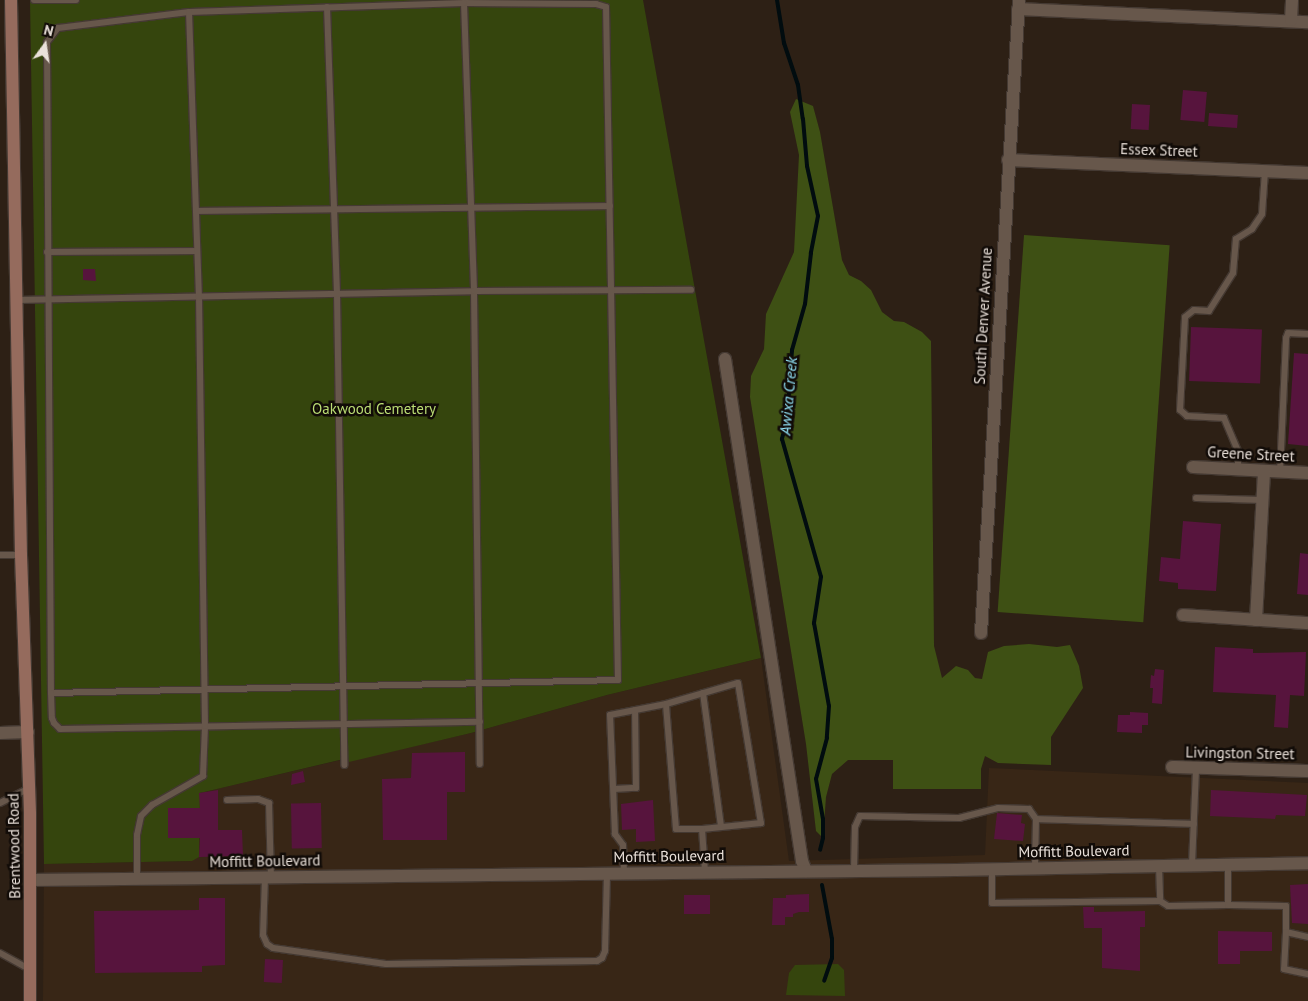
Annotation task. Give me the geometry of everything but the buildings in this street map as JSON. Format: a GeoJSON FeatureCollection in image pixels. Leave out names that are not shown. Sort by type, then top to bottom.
{"type":"FeatureCollection","features":[{"type":"Feature","properties":{"kind":"street","name":"Brentwood Road"},"geometry":{"type":"LineString","coordinates":[[11,0],[21,555],[30,788],[30,1001]]}},
{"type":"Feature","properties":{"kind":"street"},"geometry":{"type":"LineString","coordinates":[[1291,20],[1292,0]]}},
{"type":"Feature","properties":{"kind":"street"},"geometry":{"type":"LineString","coordinates":[[1019,5],[1308,22]]}},
{"type":"Feature","properties":{"kind":"street","name":"South Denver Avenue"},"geometry":{"type":"LineString","coordinates":[[981,633],[1008,160],[1019,5]]}},
{"type":"Feature","properties":{"kind":"street","name":"Essex Street"},"geometry":{"type":"LineString","coordinates":[[1008,160],[1308,173]]}},
{"type":"Feature","properties":{"kind":"street"},"geometry":{"type":"LineString","coordinates":[[725,358],[802,861],[806,871]]}},
{"type":"Feature","properties":{"kind":"street","name":"Greene Street"},"geometry":{"type":"LineString","coordinates":[[1193,467],[1308,473]]}},
{"type":"Feature","properties":{"kind":"street"},"geometry":{"type":"LineString","coordinates":[[1256,620],[1264,471]]}},
{"type":"Feature","properties":{"kind":"street"},"geometry":{"type":"LineString","coordinates":[[1183,615],[1308,623]]}},
{"type":"Feature","properties":{"kind":"street"},"geometry":{"type":"LineString","coordinates":[[0,733],[28,732]]}},
{"type":"Feature","properties":{"kind":"street","name":"Livingston Street"},"geometry":{"type":"LineString","coordinates":[[1172,768],[1308,771]]}},
{"type":"Feature","properties":{"kind":"street","name":"Moffitt Boulevard"},"geometry":{"type":"LineString","coordinates":[[31,880],[606,874],[1308,863]]}},
{"type":"Feature","properties":{"kind":"lane"},"geometry":{"type":"LineString","coordinates":[[34,0],[76,0]]}},
{"type":"Feature","properties":{"kind":"lane"},"geometry":{"type":"LineString","coordinates":[[464,3],[474,291],[480,764]]}},
{"type":"Feature","properties":{"kind":"lane"},"geometry":{"type":"LineString","coordinates":[[51,693],[618,680],[606,7],[596,4],[464,3],[189,12],[58,28],[47,42],[47,300],[51,693],[52,718],[60,729],[480,722]]}},
{"type":"Feature","properties":{"kind":"lane"},"geometry":{"type":"LineString","coordinates":[[327,8],[337,294],[344,765]]}},
{"type":"Feature","properties":{"kind":"lane"},"geometry":{"type":"LineString","coordinates":[[138,879],[137,835],[141,816],[152,805],[204,776],[205,689],[199,298],[189,12]]}},
{"type":"Feature","properties":{"kind":"lane"},"geometry":{"type":"LineString","coordinates":[[1238,469],[1238,451],[1224,418],[1187,416],[1180,410],[1185,317],[1194,310],[1210,311],[1234,273],[1236,239],[1252,229],[1262,214],[1265,171]]}},
{"type":"Feature","properties":{"kind":"lane"},"geometry":{"type":"LineString","coordinates":[[196,212],[610,206]]}},
{"type":"Feature","properties":{"kind":"lane"},"geometry":{"type":"LineString","coordinates":[[47,252],[197,250]]}},
{"type":"Feature","properties":{"kind":"lane"},"geometry":{"type":"LineString","coordinates":[[16,300],[199,298],[474,291],[691,290]]}},
{"type":"Feature","properties":{"kind":"lane"},"geometry":{"type":"LineString","coordinates":[[1280,472],[1286,338],[1288,333],[1308,334]]}},
{"type":"Feature","properties":{"kind":"lane"},"geometry":{"type":"LineString","coordinates":[[1196,498],[1262,500]]}},
{"type":"Feature","properties":{"kind":"lane"},"geometry":{"type":"LineString","coordinates":[[0,554],[21,555]]}},
{"type":"Feature","properties":{"kind":"lane"},"geometry":{"type":"LineString","coordinates":[[624,873],[623,845],[615,834],[610,715],[666,704],[738,683],[761,823],[702,829],[676,829],[666,704]]}},
{"type":"Feature","properties":{"kind":"lane"},"geometry":{"type":"LineString","coordinates":[[703,693],[721,827]]}},
{"type":"Feature","properties":{"kind":"lane"},"geometry":{"type":"LineString","coordinates":[[614,789],[636,788],[634,710]]}},
{"type":"Feature","properties":{"kind":"lane"},"geometry":{"type":"LineString","coordinates":[[1192,865],[1196,769]]}},
{"type":"Feature","properties":{"kind":"lane"},"geometry":{"type":"LineString","coordinates":[[0,803],[30,788]]}},
{"type":"Feature","properties":{"kind":"lane"},"geometry":{"type":"LineString","coordinates":[[227,800],[258,799],[268,803],[268,878],[263,935],[267,944],[273,948],[386,964],[597,961],[602,958],[605,951],[606,874]]}},
{"type":"Feature","properties":{"kind":"lane"},"geometry":{"type":"LineString","coordinates":[[854,870],[855,826],[860,816],[959,818],[998,808],[1029,808],[1036,819],[1034,868]]}},
{"type":"Feature","properties":{"kind":"lane"},"geometry":{"type":"LineString","coordinates":[[1036,819],[1194,824]]}},
{"type":"Feature","properties":{"kind":"lane"},"geometry":{"type":"LineString","coordinates":[[702,829],[705,872]]}},
{"type":"Feature","properties":{"kind":"lane"},"geometry":{"type":"LineString","coordinates":[[1228,864],[1228,905]]}},
{"type":"Feature","properties":{"kind":"lane"},"geometry":{"type":"LineString","coordinates":[[1159,866],[1160,901]]}},
{"type":"Feature","properties":{"kind":"lane"},"geometry":{"type":"LineString","coordinates":[[992,868],[992,903],[1160,901],[1168,906],[1286,906],[1284,969],[1308,974]]}},
{"type":"Feature","properties":{"kind":"lane"},"geometry":{"type":"LineString","coordinates":[[1286,932],[1308,937]]}},
{"type":"Feature","properties":{"kind":"lane"},"geometry":{"type":"LineString","coordinates":[[0,953],[31,970]]}},
{"type":"Feature","properties":{"kind":"shaded area"},"geometry":{"type":"Polygon","coordinates":[[[761,658],[789,861],[985,855],[989,768],[1308,783],[1308,1001],[43,1001],[44,864],[192,861],[199,793],[349,758],[349,761],[471,733],[607,695],[761,658]]]}},
{"type":"Feature","properties":{"kind":"green space","name":"Oakwood Cemetery"},"geometry":{"type":"Polygon","coordinates":[[[30,0],[643,0],[761,658],[607,695],[471,733],[349,762],[348,758],[200,793],[199,857],[192,861],[44,864],[30,0]]]}},
{"type":"Feature","properties":{"kind":"green space"},"geometry":{"type":"Polygon","coordinates":[[[796,99],[813,106],[820,132],[842,260],[849,275],[861,281],[871,290],[882,312],[894,321],[904,322],[922,332],[931,341],[934,646],[942,678],[956,666],[968,670],[975,678],[982,679],[988,652],[1004,646],[1029,644],[1057,647],[1070,645],[1079,666],[1083,688],[1051,737],[1051,765],[998,763],[985,756],[981,769],[981,789],[893,789],[893,760],[848,760],[832,774],[826,797],[823,838],[816,831],[806,744],[750,397],[751,376],[764,349],[766,314],[794,252],[799,155],[790,112],[796,99]]]}},
{"type":"Feature","properties":{"kind":"green space"},"geometry":{"type":"Polygon","coordinates":[[[1024,235],[1170,245],[1143,622],[998,612],[1024,235]]]}},
{"type":"Feature","properties":{"kind":"green space"},"geometry":{"type":"Polygon","coordinates":[[[838,964],[844,970],[845,996],[786,995],[789,973],[795,965],[838,964]]]}},
{"type":"Feature","properties":{"kind":"waterway","name":"Awixa Creek"},"geometry":{"type":"LineString","coordinates":[[777,0],[784,43],[798,85],[807,166],[818,216],[811,253],[805,304],[792,350],[787,420],[782,439],[821,577],[814,623],[829,706],[827,738],[816,779],[823,819],[823,838],[820,850]]}},
{"type":"Feature","properties":{"kind":"waterway","name":"Awixa Creek"},"geometry":{"type":"LineString","coordinates":[[822,885],[832,939],[832,958],[824,981]]}}]}
